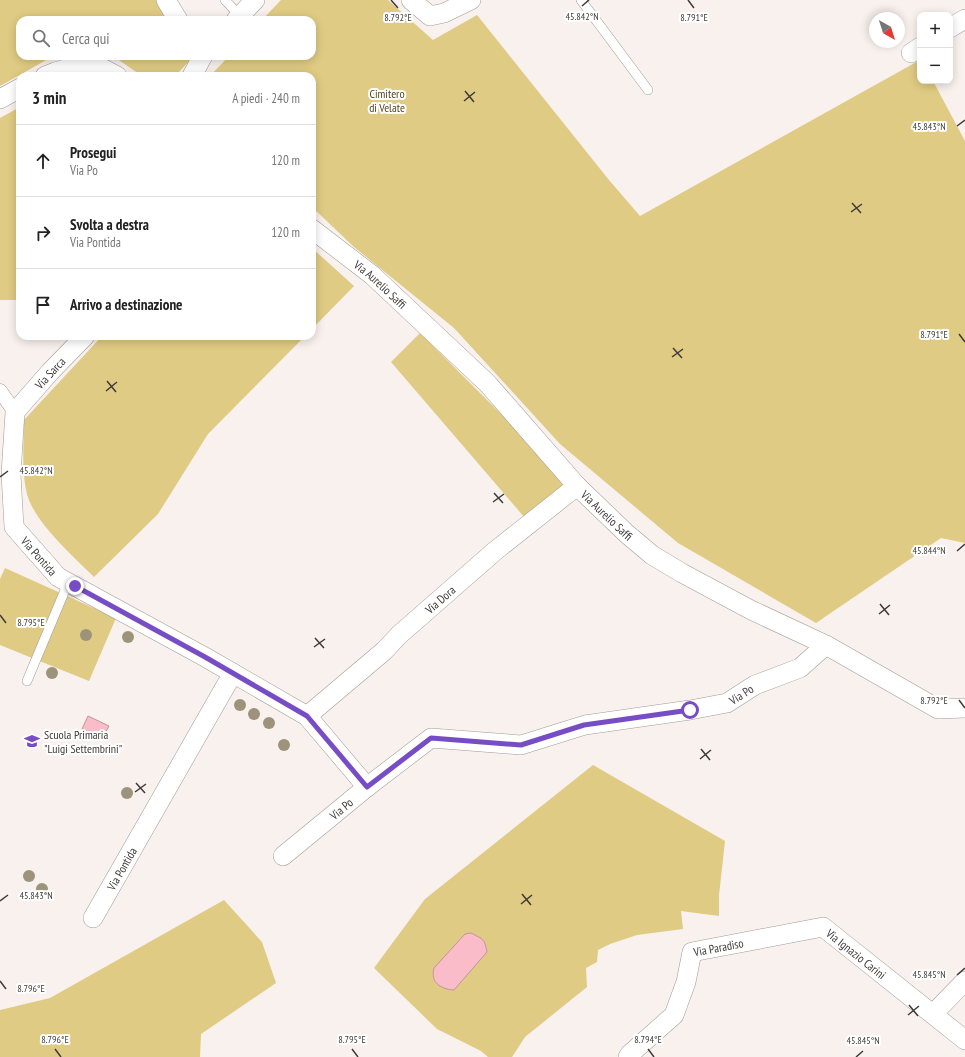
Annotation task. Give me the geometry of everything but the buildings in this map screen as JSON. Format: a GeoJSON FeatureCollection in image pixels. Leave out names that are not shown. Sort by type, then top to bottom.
{"type":"FeatureCollection","features":[{"type":"Feature","properties":{"kind":"street"},"geometry":{"type":"LineString","coordinates":[[166,0],[176,16]]}},
{"type":"Feature","properties":{"kind":"street"},"geometry":{"type":"LineString","coordinates":[[240,16],[255,0]]}},
{"type":"Feature","properties":{"kind":"street"},"geometry":{"type":"LineString","coordinates":[[411,0],[430,16],[444,13],[471,0]]}},
{"type":"Feature","properties":{"kind":"street"},"geometry":{"type":"LineString","coordinates":[[953,26],[965,19]]}},
{"type":"Feature","properties":{"kind":"street"},"geometry":{"type":"LineString","coordinates":[[194,72],[200,60]]}},
{"type":"Feature","properties":{"kind":"street"},"geometry":{"type":"LineString","coordinates":[[55,72],[90,62],[109,72]]}},
{"type":"Feature","properties":{"kind":"street"},"geometry":{"type":"LineString","coordinates":[[0,99],[16,90]]}},
{"type":"Feature","properties":{"kind":"street","name":"Via Aurelio Saffi"},"geometry":{"type":"LineString","coordinates":[[316,232],[372,275],[487,383],[577,486],[626,534],[652,555],[751,610],[826,645],[938,709],[965,708]]}},
{"type":"Feature","properties":{"kind":"street","name":"Via Sarca"},"geometry":{"type":"LineString","coordinates":[[15,412],[50,372],[81,340]]}},
{"type":"Feature","properties":{"kind":"street"},"geometry":{"type":"LineString","coordinates":[[0,391],[15,412]]}},
{"type":"Feature","properties":{"kind":"street","name":"Via Pontida"},"geometry":{"type":"LineString","coordinates":[[15,412],[6,478],[14,527],[58,577],[307,716],[367,787]]}},
{"type":"Feature","properties":{"kind":"street","name":"Via Dora"},"geometry":{"type":"LineString","coordinates":[[307,716],[384,651],[399,635],[495,552],[577,486]]}},
{"type":"Feature","properties":{"kind":"street","name":"Via Po"},"geometry":{"type":"LineString","coordinates":[[283,856],[367,787],[431,738],[521,745],[584,725],[690,710],[726,703],[755,685],[800,668],[826,645]]}},
{"type":"Feature","properties":{"kind":"street","name":"Via Pontida"},"geometry":{"type":"LineString","coordinates":[[93,918],[233,674]]}},
{"type":"Feature","properties":{"kind":"street","name":"Via Ignazio Carini"},"geometry":{"type":"LineString","coordinates":[[823,927],[965,1040]]}},
{"type":"Feature","properties":{"kind":"street","name":"Via Paradiso"},"geometry":{"type":"LineString","coordinates":[[628,1057],[674,1015],[686,982],[692,952],[823,927]]}},
{"type":"Feature","properties":{"kind":"street"},"geometry":{"type":"LineString","coordinates":[[933,1014],[965,981]]}},
{"type":"Feature","properties":{"kind":"lane"},"geometry":{"type":"LineString","coordinates":[[226,0],[237,16]]}},
{"type":"Feature","properties":{"kind":"lane"},"geometry":{"type":"LineString","coordinates":[[581,0],[648,90]]}},
{"type":"Feature","properties":{"kind":"lane"},"geometry":{"type":"LineString","coordinates":[[27,681],[68,582]]}},
{"type":"Feature","properties":{"kind":"green space"},"geometry":{"type":"Polygon","coordinates":[[[0,0],[159,0],[169,16],[16,16],[16,60],[46,60],[25,72],[16,72],[16,77],[0,86],[0,0]]]}},
{"type":"Feature","properties":{"kind":"green space","name":"Cimitero di Velate"},"geometry":{"type":"Polygon","coordinates":[[[281,0],[388,0],[433,40],[477,15],[609,180],[640,216],[917,62],[917,84],[935,84],[965,141],[965,543],[941,538],[816,623],[678,543],[560,444],[454,328],[354,247],[316,211],[316,72],[214,72],[225,60],[316,60],[316,16],[266,16],[281,0]]]}},
{"type":"Feature","properties":{"kind":"green space"},"geometry":{"type":"Polygon","coordinates":[[[119,60],[190,60],[179,72],[136,72],[119,60]]]}},
{"type":"Feature","properties":{"kind":"green space"},"geometry":{"type":"Polygon","coordinates":[[[16,109],[16,300],[0,300],[0,118],[16,109]]]}},
{"type":"Feature","properties":{"kind":"green space"},"geometry":{"type":"Polygon","coordinates":[[[316,252],[354,286],[316,325],[316,252]]]}},
{"type":"Feature","properties":{"kind":"green space"},"geometry":{"type":"Polygon","coordinates":[[[420,333],[508,421],[569,485],[525,518],[391,362],[420,333]]]}},
{"type":"Feature","properties":{"kind":"green space"},"geometry":{"type":"Polygon","coordinates":[[[98,340],[301,340],[208,434],[158,514],[94,577],[46,527],[31,505],[27,494],[24,476],[24,420],[98,340]]]}},
{"type":"Feature","properties":{"kind":"green space"},"geometry":{"type":"Polygon","coordinates":[[[5,568],[116,618],[89,681],[0,645],[0,579],[5,568]]]}},
{"type":"Feature","properties":{"kind":"green space"},"geometry":{"type":"Polygon","coordinates":[[[593,765],[725,841],[719,895],[719,916],[681,911],[683,929],[637,935],[610,944],[598,950],[597,962],[586,968],[587,987],[525,1037],[512,1057],[488,1057],[481,1051],[437,1029],[374,968],[425,899],[593,765]]]}},
{"type":"Feature","properties":{"kind":"green space"},"geometry":{"type":"Polygon","coordinates":[[[224,900],[262,942],[276,983],[201,1034],[200,1057],[0,1057],[0,1010],[50,998],[224,900]]]}},
{"type":"Feature","properties":{"kind":"shaded area"},"geometry":{"type":"Polygon","coordinates":[[[88,716],[109,726],[102,739],[82,729],[88,716]]]}},
{"type":"Feature","properties":{"kind":"shaded area"},"geometry":{"type":"Polygon","coordinates":[[[471,933],[483,940],[487,952],[454,990],[441,987],[435,981],[433,973],[434,968],[465,934],[471,933]]]}},
{"type":"Feature","properties":{"kind":"place","name":"Scuola Primaria \"Luigi Settembrini\""},"geometry":{"type":"Point","coordinates":[32,741]}},
{"type":"Feature","properties":{"kind":"route"},"geometry":{"type":"LineString","coordinates":[[75,586],[205,657],[307,716],[367,787],[431,738],[521,745],[584,725],[690,710]]}}]}
